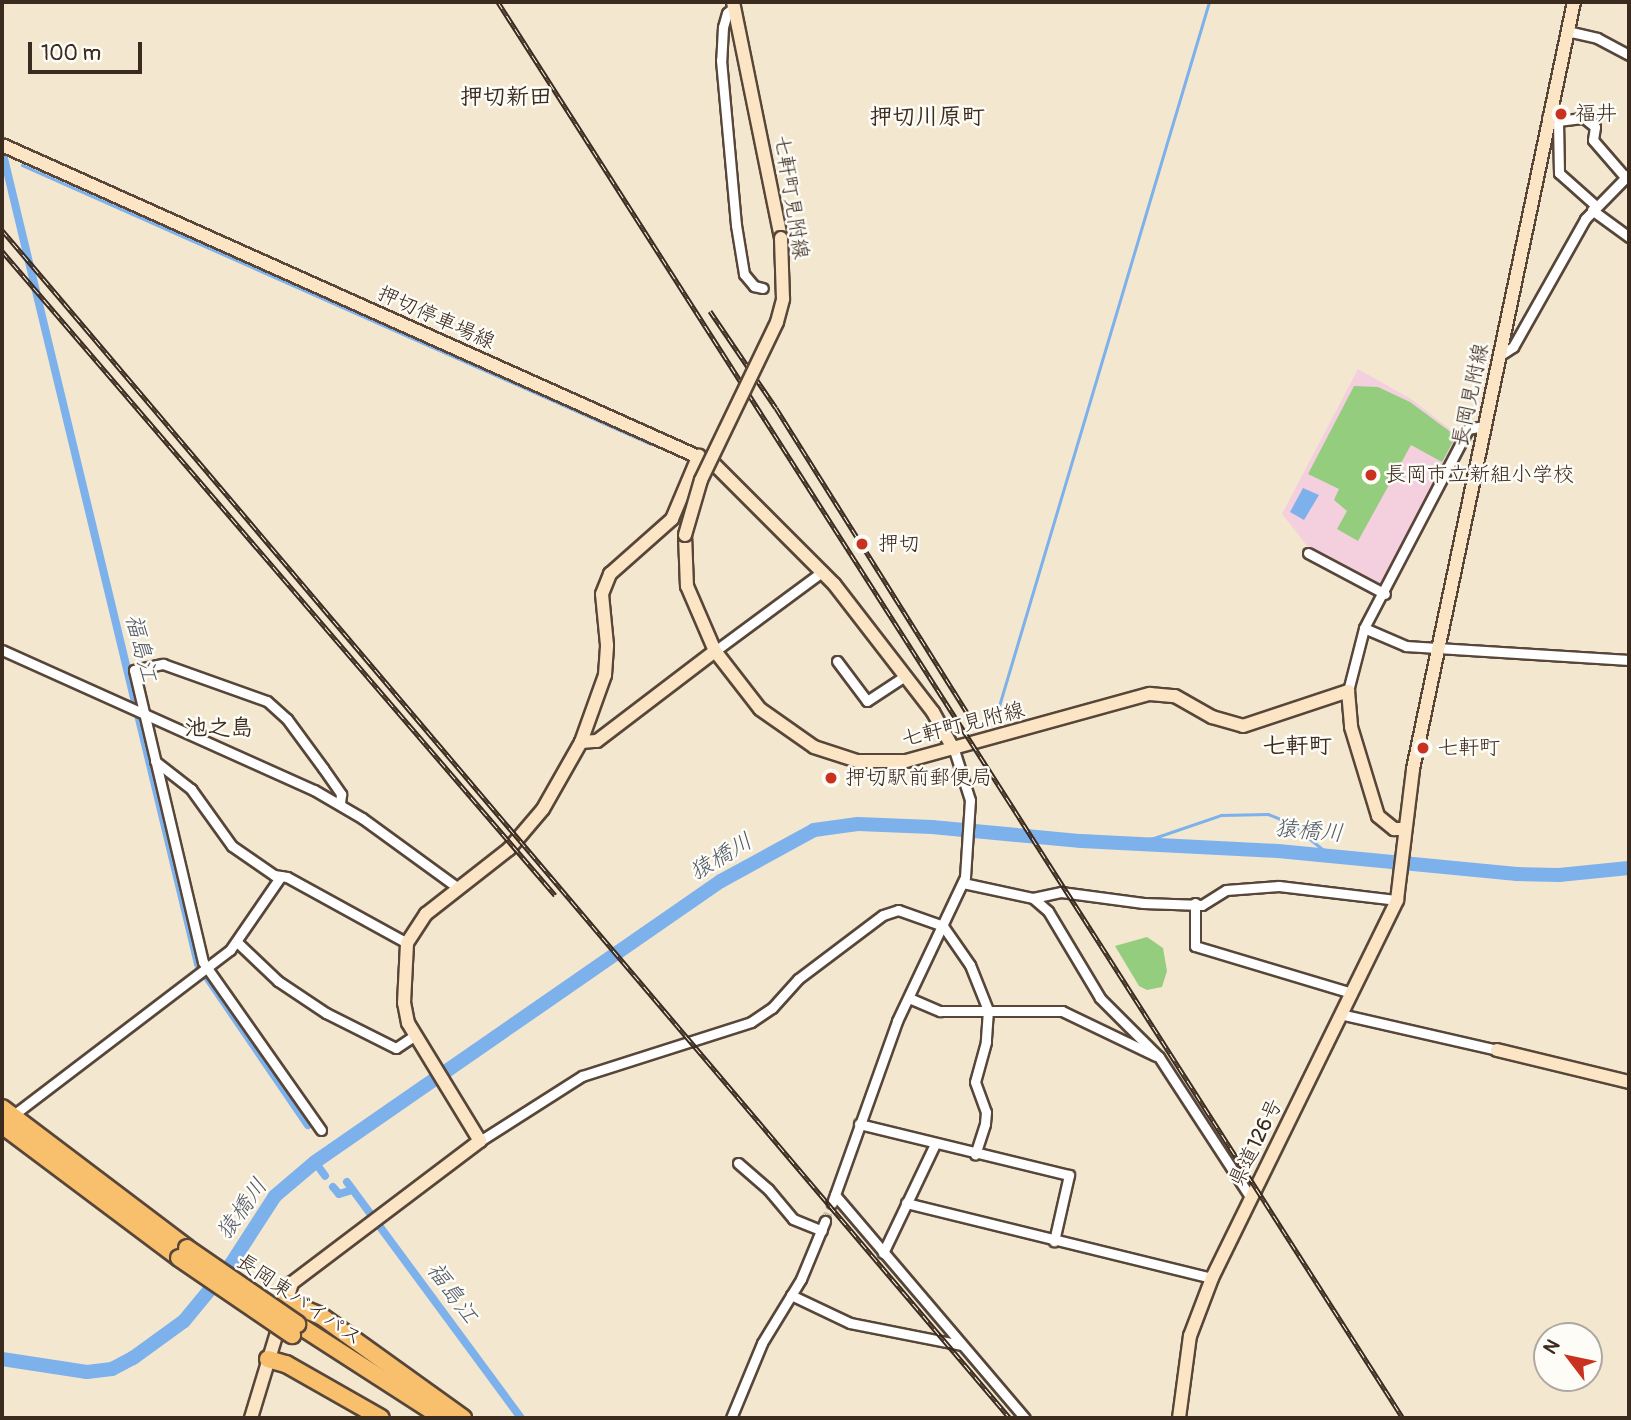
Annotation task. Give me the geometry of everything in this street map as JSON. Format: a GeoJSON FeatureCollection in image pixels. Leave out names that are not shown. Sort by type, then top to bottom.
{"type":"FeatureCollection","features":[{"type":"Feature","properties":{"kind":"highway","name":"長岡東バイパス"},"geometry":{"type":"LineString","coordinates":[[4,1118],[183,1253],[422,1418]]}},
{"type":"Feature","properties":{"kind":"highway"},"geometry":{"type":"LineString","coordinates":[[285,1301],[321,1316],[463,1418]]}},
{"type":"Feature","properties":{"kind":"highway","name":"長岡東バイパス"},"geometry":{"type":"LineString","coordinates":[[294,1330],[443,1418]]}},
{"type":"Feature","properties":{"kind":"highway"},"geometry":{"type":"LineString","coordinates":[[268,1359],[286,1364],[381,1418]]}},
{"type":"Feature","properties":{"kind":"main road","name":"長岡見附線"},"geometry":{"type":"LineString","coordinates":[[1398,898],[1405,833],[1438,648],[1499,356],[1553,120],[1574,2]]}},
{"type":"Feature","properties":{"kind":"main road","name":"七軒町見附線"},"geometry":{"type":"LineString","coordinates":[[734,5],[781,238],[783,285],[777,321],[701,480],[684,535],[687,586],[715,651],[760,709],[814,747],[874,762],[906,761],[954,750],[1150,694],[1175,696],[1212,717],[1243,726],[1348,691]]}},
{"type":"Feature","properties":{"kind":"main road","name":"押切停車場線"},"geometry":{"type":"LineString","coordinates":[[2,145],[699,455],[728,476],[823,571],[933,712],[954,750]]}},
{"type":"Feature","properties":{"kind":"main road"},"geometry":{"type":"LineString","coordinates":[[251,1418],[285,1301],[300,1274],[480,1141],[414,1036],[404,1003],[407,943],[426,914],[530,827],[567,754],[581,742],[607,661],[602,616],[605,585],[615,566],[672,519],[699,455]]}},
{"type":"Feature","properties":{"kind":"main road"},"geometry":{"type":"LineString","coordinates":[[581,742],[597,741],[715,651]]}},
{"type":"Feature","properties":{"kind":"main road"},"geometry":{"type":"LineString","coordinates":[[1348,691],[1351,727],[1378,816],[1394,829],[1405,833]]}},
{"type":"Feature","properties":{"kind":"main road","name":"県道126号"},"geometry":{"type":"LineString","coordinates":[[1179,1418],[1187,1349],[1212,1278],[1398,898]]}},
{"type":"Feature","properties":{"kind":"main road"},"geometry":{"type":"LineString","coordinates":[[1497,1050],[1629,1082]]}},
{"type":"Feature","properties":{"kind":"street"},"geometry":{"type":"LineString","coordinates":[[734,5],[727,13],[723,27],[721,60],[736,225],[744,274],[754,286],[763,288]]}},
{"type":"Feature","properties":{"kind":"street"},"geometry":{"type":"LineString","coordinates":[[1567,31],[1597,38],[1629,55]]}},
{"type":"Feature","properties":{"kind":"street"},"geometry":{"type":"LineString","coordinates":[[1499,356],[1513,347],[1562,254],[1594,208],[1627,175],[1592,140],[1595,127],[1584,118],[1553,120],[1559,173],[1594,208],[1629,237]]}},
{"type":"Feature","properties":{"kind":"street"},"geometry":{"type":"LineString","coordinates":[[1348,691],[1364,628],[1385,594],[1468,429],[1484,426]]}},
{"type":"Feature","properties":{"kind":"street"},"geometry":{"type":"LineString","coordinates":[[1308,553],[1385,594]]}},
{"type":"Feature","properties":{"kind":"street"},"geometry":{"type":"LineString","coordinates":[[715,651],[823,571]]}},
{"type":"Feature","properties":{"kind":"street"},"geometry":{"type":"LineString","coordinates":[[1364,628],[1395,644],[1629,660]]}},
{"type":"Feature","properties":{"kind":"street"},"geometry":{"type":"LineString","coordinates":[[2,650],[340,804],[457,887]]}},
{"type":"Feature","properties":{"kind":"street"},"geometry":{"type":"LineString","coordinates":[[837,661],[867,701],[905,676]]}},
{"type":"Feature","properties":{"kind":"street"},"geometry":{"type":"LineString","coordinates":[[321,1130],[206,968],[134,670],[163,664],[267,701],[287,719],[323,768],[341,794],[340,804]]}},
{"type":"Feature","properties":{"kind":"street"},"geometry":{"type":"LineString","coordinates":[[954,750],[970,800],[968,864],[963,883],[909,998],[859,1124],[833,1199],[1025,1418]]}},
{"type":"Feature","properties":{"kind":"street"},"geometry":{"type":"LineString","coordinates":[[155,761],[191,789],[221,836],[281,876],[407,943]]}},
{"type":"Feature","properties":{"kind":"street"},"geometry":{"type":"LineString","coordinates":[[4,1118],[237,942],[281,876]]}},
{"type":"Feature","properties":{"kind":"street"},"geometry":{"type":"LineString","coordinates":[[963,883],[1033,898],[1061,892],[1143,903],[1202,905],[1226,890],[1279,886],[1398,898]]}},
{"type":"Feature","properties":{"kind":"street"},"geometry":{"type":"LineString","coordinates":[[1033,898],[1070,942],[1100,998],[1159,1057],[1251,1198]]}},
{"type":"Feature","properties":{"kind":"street"},"geometry":{"type":"LineString","coordinates":[[1195,904],[1195,946],[1352,993]]}},
{"type":"Feature","properties":{"kind":"street"},"geometry":{"type":"LineString","coordinates":[[480,1141],[582,1076],[751,1022],[772,1008],[798,979],[883,915],[898,910],[943,926],[970,965],[988,1010],[986,1042],[975,1082],[986,1112],[985,1124],[975,1154]]}},
{"type":"Feature","properties":{"kind":"street"},"geometry":{"type":"LineString","coordinates":[[237,942],[278,981],[326,1013],[396,1048],[414,1036]]}},
{"type":"Feature","properties":{"kind":"street"},"geometry":{"type":"LineString","coordinates":[[909,998],[940,1012],[1062,1011],[1159,1057]]}},
{"type":"Feature","properties":{"kind":"street"},"geometry":{"type":"LineString","coordinates":[[1340,1014],[1497,1050]]}},
{"type":"Feature","properties":{"kind":"street"},"geometry":{"type":"LineString","coordinates":[[859,1124],[1069,1175],[1054,1241]]}},
{"type":"Feature","properties":{"kind":"street"},"geometry":{"type":"LineString","coordinates":[[883,1253],[934,1144]]}},
{"type":"Feature","properties":{"kind":"street"},"geometry":{"type":"LineString","coordinates":[[731,1418],[762,1342],[791,1295],[823,1226],[793,1219],[768,1189],[738,1163]]}},
{"type":"Feature","properties":{"kind":"street"},"geometry":{"type":"LineString","coordinates":[[906,1203],[1212,1278]]}},
{"type":"Feature","properties":{"kind":"street"},"geometry":{"type":"LineString","coordinates":[[791,1295],[850,1323],[961,1345]]}},
{"type":"Feature","properties":{"kind":"shaded area","name":"長岡市立新組小学校"},"geometry":{"type":"Polygon","coordinates":[[[1358,369],[1411,399],[1459,436],[1384,589],[1312,552],[1282,514],[1358,369]]]}},
{"type":"Feature","properties":{"kind":"green space"},"geometry":{"type":"Polygon","coordinates":[[[1354,386],[1378,387],[1410,402],[1456,436],[1442,462],[1411,445],[1358,541],[1337,529],[1347,511],[1334,500],[1339,489],[1308,474],[1354,386]]]}},
{"type":"Feature","properties":{"kind":"green space"},"geometry":{"type":"Polygon","coordinates":[[[1147,937],[1163,948],[1167,971],[1162,987],[1147,990],[1139,986],[1115,946],[1147,937]]]}},
{"type":"Feature","properties":{"kind":"water"},"geometry":{"type":"Polygon","coordinates":[[[1303,488],[1319,495],[1304,520],[1290,512],[1303,488]]]}},
{"type":"Feature","properties":{"kind":"waterway"},"geometry":{"type":"LineString","coordinates":[[999,706],[1209,2]]}},
{"type":"Feature","properties":{"kind":"waterway","name":"福島江"},"geometry":{"type":"LineString","coordinates":[[2,150],[198,964],[308,1125]]}},
{"type":"Feature","properties":{"kind":"waterway"},"geometry":{"type":"LineString","coordinates":[[22,165],[651,444]]}},
{"type":"Feature","properties":{"kind":"waterway"},"geometry":{"type":"LineString","coordinates":[[1118,843],[1154,838],[1221,815],[1268,814],[1290,823],[1335,859]]}},
{"type":"Feature","properties":{"kind":"waterway","name":"猿橋川"},"geometry":{"type":"LineString","coordinates":[[2,1359],[87,1372],[112,1369],[133,1358],[184,1321],[231,1264],[275,1196],[315,1162],[721,881],[814,830],[858,824],[932,827],[1081,841],[1278,851],[1517,874],[1559,875],[1629,868]]}},
{"type":"Feature","properties":{"kind":"waterway","name":"福島江"},"geometry":{"type":"LineString","coordinates":[[315,1162],[325,1176]]}},
{"type":"Feature","properties":{"kind":"waterway","name":"福島江"},"geometry":{"type":"LineString","coordinates":[[347,1182],[521,1418]]}},
{"type":"Feature","properties":{"kind":"waterway","name":"福島江"},"geometry":{"type":"LineString","coordinates":[[333,1187],[339,1194],[352,1190]]}},
{"type":"Feature","properties":{"kind":"tunnel"},"geometry":{"type":"LineString","coordinates":[[825,1221],[832,1203]]}},
{"type":"Feature","properties":{"kind":"railway"},"geometry":{"type":"LineString","coordinates":[[498,2],[1403,1418]]}},
{"type":"Feature","properties":{"kind":"railway"},"geometry":{"type":"LineString","coordinates":[[2,230],[1010,1418]]}},
{"type":"Feature","properties":{"kind":"railway"},"geometry":{"type":"LineString","coordinates":[[2,251],[555,895]]}},
{"type":"Feature","properties":{"kind":"railway"},"geometry":{"type":"LineString","coordinates":[[710,311],[776,408],[972,721]]}},
{"type":"Feature","properties":{"kind":"place","name":"福井"},"geometry":{"type":"Point","coordinates":[1561,114]}},
{"type":"Feature","properties":{"kind":"place","name":"長岡市立新組小学校"},"geometry":{"type":"Point","coordinates":[1371,475]}},
{"type":"Feature","properties":{"kind":"place","name":"押切"},"geometry":{"type":"Point","coordinates":[862,544]}},
{"type":"Feature","properties":{"kind":"place","name":"七軒町"},"geometry":{"type":"Point","coordinates":[1423,748]}},
{"type":"Feature","properties":{"kind":"place","name":"押切駅前郵便局"},"geometry":{"type":"Point","coordinates":[831,778]}},
{"type":"Feature","properties":{"kind":"district","name":"押切新田"},"geometry":{"type":"Point","coordinates":[506,97]}},
{"type":"Feature","properties":{"kind":"district","name":"押切川原町"},"geometry":{"type":"Point","coordinates":[927,117]}},
{"type":"Feature","properties":{"kind":"district","name":"池之島"},"geometry":{"type":"Point","coordinates":[219,728]}},
{"type":"Feature","properties":{"kind":"district","name":"七軒町"},"geometry":{"type":"Point","coordinates":[1297,746]}}]}
